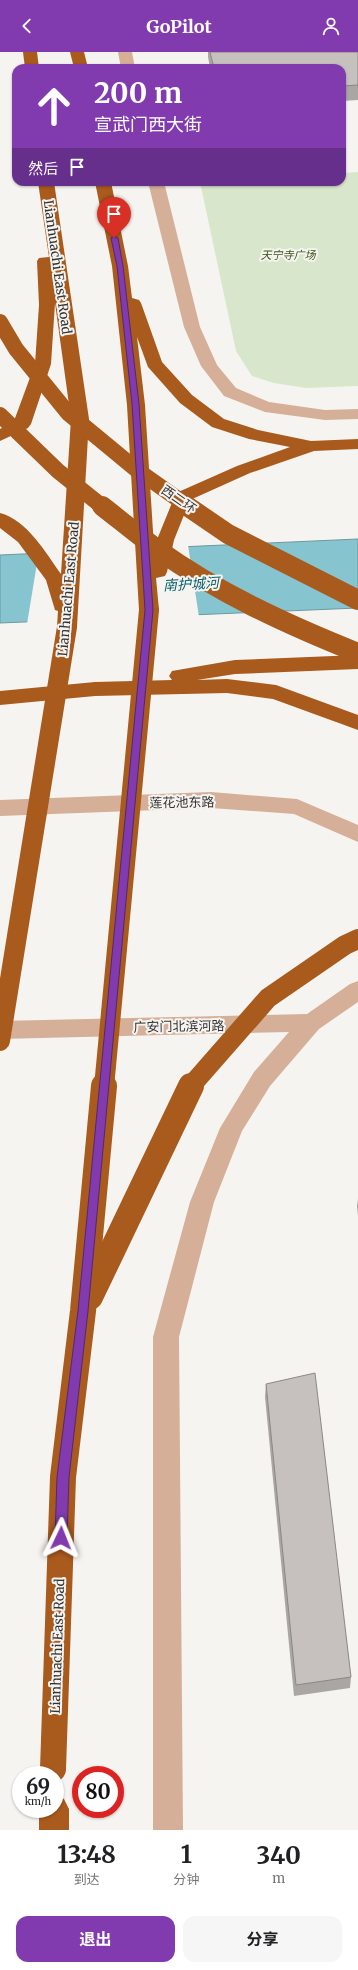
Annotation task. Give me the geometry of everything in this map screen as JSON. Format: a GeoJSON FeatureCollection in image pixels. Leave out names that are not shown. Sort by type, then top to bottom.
{"type":"FeatureCollection","features":[{"type":"Feature","properties":{"kind":"highway"},"geometry":{"type":"LineString","coordinates":[[30,52],[32,64]]}},
{"type":"Feature","properties":{"kind":"highway"},"geometry":{"type":"LineString","coordinates":[[77,52],[80,64]]}},
{"type":"Feature","properties":{"kind":"highway"},"geometry":{"type":"LineString","coordinates":[[0,436],[22,424],[43,364],[47,305],[42,186]]}},
{"type":"Feature","properties":{"kind":"highway","name":"Lianhuachi East Road"},"geometry":{"type":"LineString","coordinates":[[0,1041],[67,627],[80,419],[47,186]]}},
{"type":"Feature","properties":{"kind":"highway"},"geometry":{"type":"LineString","coordinates":[[104,186],[120,266],[136,404],[149,610]]}},
{"type":"Feature","properties":{"kind":"highway"},"geometry":{"type":"LineString","coordinates":[[120,266],[154,363],[186,399],[218,423],[255,435],[311,446],[358,444]]}},
{"type":"Feature","properties":{"kind":"highway","name":"西二环"},"geometry":{"type":"LineString","coordinates":[[0,322],[16,349],[68,413],[137,470],[228,534],[358,600]]}},
{"type":"Feature","properties":{"kind":"highway"},"geometry":{"type":"LineString","coordinates":[[0,415],[58,471],[157,549],[213,585],[291,626],[358,652]]}},
{"type":"Feature","properties":{"kind":"highway"},"geometry":{"type":"LineString","coordinates":[[149,610],[165,540],[182,497],[230,474],[272,458],[311,446]]}},
{"type":"Feature","properties":{"kind":"highway"},"geometry":{"type":"LineString","coordinates":[[0,519],[24,538],[55,579],[67,627]]}},
{"type":"Feature","properties":{"kind":"highway","name":"Lianhuachi East Road"},"geometry":{"type":"LineString","coordinates":[[53,1766],[63,1477],[83,1311],[149,610]]}},
{"type":"Feature","properties":{"kind":"highway"},"geometry":{"type":"LineString","coordinates":[[95,690],[235,667],[358,662]]}},
{"type":"Feature","properties":{"kind":"highway"},"geometry":{"type":"LineString","coordinates":[[0,698],[95,690],[227,686],[276,692],[358,723]]}},
{"type":"Feature","properties":{"kind":"highway"},"geometry":{"type":"LineString","coordinates":[[83,1311],[189,1089],[268,998],[345,945],[358,939]]}},
{"type":"Feature","properties":{"kind":"highway"},"geometry":{"type":"LineString","coordinates":[[54,1818],[54,1830]]}},
{"type":"Feature","properties":{"kind":"street"},"geometry":{"type":"LineString","coordinates":[[125,52],[127,64]]}},
{"type":"Feature","properties":{"kind":"street"},"geometry":{"type":"LineString","coordinates":[[157,186],[192,327],[210,366],[230,392],[265,406],[326,415],[358,414]]}},
{"type":"Feature","properties":{"kind":"street","name":"莲花池东路"},"geometry":{"type":"LineString","coordinates":[[0,808],[211,800],[297,807],[358,834]]}},
{"type":"Feature","properties":{"kind":"street"},"geometry":{"type":"LineString","coordinates":[[168,1830],[166,1337],[202,1202],[232,1128],[262,1079],[311,1023],[358,990]]}},
{"type":"Feature","properties":{"kind":"street","name":"广安门北滨河路"},"geometry":{"type":"LineString","coordinates":[[0,1030],[311,1023]]}},
{"type":"Feature","properties":{"kind":"green space","name":"天宁寺广场"},"geometry":{"type":"Polygon","coordinates":[[[358,172],[358,386],[306,388],[274,383],[252,376],[236,351],[201,186],[346,186],[346,173],[358,172]]]}},
{"type":"Feature","properties":{"kind":"water","name":"南护城河"},"geometry":{"type":"Polygon","coordinates":[[[358,539],[358,608],[0,623],[0,555],[358,539]]]}},
{"type":"Feature","properties":{"kind":"pier"},"geometry":{"type":"Polygon","coordinates":[[[188,545],[199,617],[27,624],[39,551],[188,545]]]}},
{"type":"Feature","properties":{"kind":"building"},"geometry":{"type":"Polygon","coordinates":[[[210,52],[358,52],[358,85],[346,86],[346,64],[213,64],[210,52]]]}},
{"type":"Feature","properties":{"kind":"building"},"geometry":{"type":"Polygon","coordinates":[[[315,1373],[351,1677],[296,1685],[266,1384],[315,1373]]]}},
{"type":"Feature","properties":{"kind":"route"},"geometry":{"type":"LineString","coordinates":[[61,1538],[63,1477],[83,1311],[149,610],[136,404],[120,266],[114,238]]}}]}
